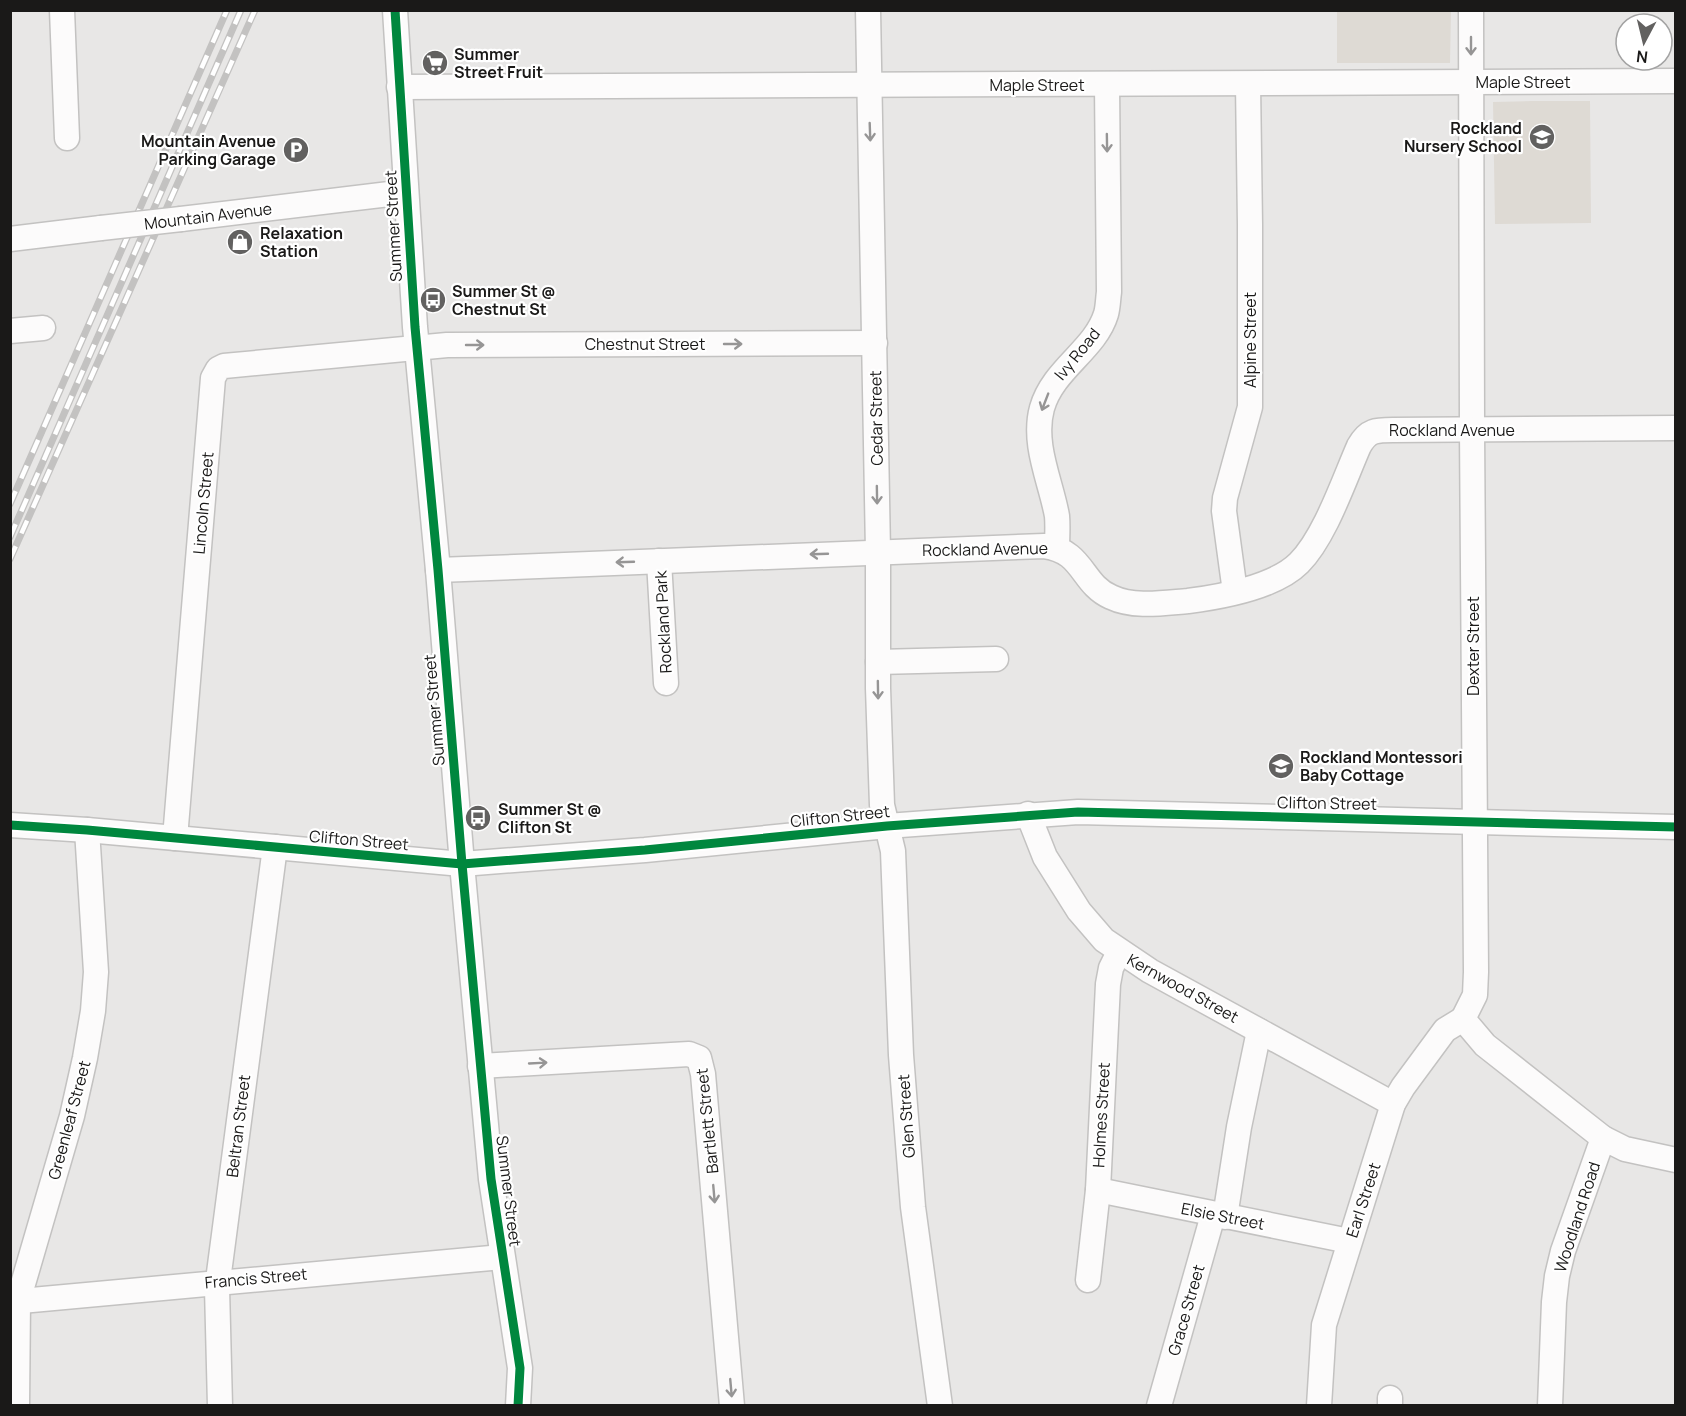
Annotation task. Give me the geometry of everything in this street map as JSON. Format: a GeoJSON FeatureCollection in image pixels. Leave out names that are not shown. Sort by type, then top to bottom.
{"type":"FeatureCollection","features":[{"type":"Feature","properties":{"kind":"street"},"geometry":{"type":"LineString","coordinates":[[62,10],[67,138]]}},
{"type":"Feature","properties":{"kind":"street","name":"Summer Street"},"geometry":{"type":"LineString","coordinates":[[395,10],[416,348],[438,570],[491,1179],[520,1368],[518,1406]]}},
{"type":"Feature","properties":{"kind":"street","name":"Cedar Street"},"geometry":{"type":"LineString","coordinates":[[868,10],[878,662],[882,805],[887,826]]}},
{"type":"Feature","properties":{"kind":"street","name":"Dexter Street"},"geometry":{"type":"LineString","coordinates":[[1463,1019],[1475,995],[1471,10]]}},
{"type":"Feature","properties":{"kind":"street","name":"Maple Street"},"geometry":{"type":"LineString","coordinates":[[399,87],[1676,81]]}},
{"type":"Feature","properties":{"kind":"street","name":"Alpine Street"},"geometry":{"type":"LineString","coordinates":[[1235,592],[1224,511],[1250,407],[1248,84]]}},
{"type":"Feature","properties":{"kind":"street","name":"Ivy Road"},"geometry":{"type":"LineString","coordinates":[[1057,548],[1056,516],[1042,456],[1040,420],[1044,403],[1054,383],[1087,345],[1103,322],[1107,310],[1109,268],[1107,85]]}},
{"type":"Feature","properties":{"kind":"street","name":"Mountain Avenue"},"geometry":{"type":"LineString","coordinates":[[10,239],[406,192]]}},
{"type":"Feature","properties":{"kind":"street"},"geometry":{"type":"LineString","coordinates":[[10,331],[43,328]]}},
{"type":"Feature","properties":{"kind":"street","name":"Chestnut Street"},"geometry":{"type":"LineString","coordinates":[[416,348],[447,345],[874,343]]}},
{"type":"Feature","properties":{"kind":"street","name":"Lincoln Street"},"geometry":{"type":"LineString","coordinates":[[175,838],[215,372],[224,366],[416,348]]}},
{"type":"Feature","properties":{"kind":"street","name":"Rockland Avenue"},"geometry":{"type":"LineString","coordinates":[[438,570],[1038,546],[1057,548],[1071,556],[1100,591],[1108,596],[1138,603],[1184,601],[1257,586],[1282,575],[1303,559],[1318,536],[1365,436],[1371,432],[1380,430],[1676,428]]}},
{"type":"Feature","properties":{"kind":"street","name":"Rockland Park"},"geometry":{"type":"LineString","coordinates":[[659,561],[666,683]]}},
{"type":"Feature","properties":{"kind":"street"},"geometry":{"type":"LineString","coordinates":[[878,662],[996,659]]}},
{"type":"Feature","properties":{"kind":"street","name":"Clifton Street"},"geometry":{"type":"LineString","coordinates":[[10,825],[462,864],[645,850],[1028,814],[1078,812],[1676,827]]}},
{"type":"Feature","properties":{"kind":"street","name":"Kernwood Street"},"geometry":{"type":"LineString","coordinates":[[1028,814],[1045,857],[1079,911],[1092,928],[1119,952],[1393,1104]]}},
{"type":"Feature","properties":{"kind":"street","name":"Glen Street"},"geometry":{"type":"LineString","coordinates":[[887,826],[893,850],[901,1055],[910,1173],[940,1406]]}},
{"type":"Feature","properties":{"kind":"street","name":"Greenleaf Street"},"geometry":{"type":"LineString","coordinates":[[17,1406],[14,1301],[72,1116],[92,1019],[96,972],[87,830]]}},
{"type":"Feature","properties":{"kind":"street","name":"Beltran Street"},"geometry":{"type":"LineString","coordinates":[[220,1406],[218,1282],[275,847]]}},
{"type":"Feature","properties":{"kind":"street","name":"Holmes Street"},"geometry":{"type":"LineString","coordinates":[[1088,1280],[1098,1190],[1108,984],[1111,968],[1119,952]]}},
{"type":"Feature","properties":{"kind":"street"},"geometry":{"type":"LineString","coordinates":[[1463,1019],[1485,1045],[1603,1138],[1631,1151],[1676,1160]]}},
{"type":"Feature","properties":{"kind":"street","name":"Earl Street"},"geometry":{"type":"LineString","coordinates":[[1318,1406],[1323,1329],[1393,1104],[1445,1030],[1463,1019]]}},
{"type":"Feature","properties":{"kind":"street","name":"Grace Street"},"geometry":{"type":"LineString","coordinates":[[1159,1406],[1219,1216],[1259,1030]]}},
{"type":"Feature","properties":{"kind":"street","name":"Bartlett Street"},"geometry":{"type":"LineString","coordinates":[[480,1066],[689,1054],[699,1058],[706,1108],[732,1406]]}},
{"type":"Feature","properties":{"kind":"street","name":"Woodland Road"},"geometry":{"type":"LineString","coordinates":[[1550,1406],[1557,1276],[1563,1251],[1603,1138]]}},
{"type":"Feature","properties":{"kind":"street","name":"Elsie Street"},"geometry":{"type":"LineString","coordinates":[[1098,1190],[1349,1241]]}},
{"type":"Feature","properties":{"kind":"street","name":"Francis Street"},"geometry":{"type":"LineString","coordinates":[[14,1301],[502,1257]]}},
{"type":"Feature","properties":{"kind":"street","name":"Summer Street"},"geometry":{"type":"LineString","coordinates":[[520,1368],[535,1406]]}},
{"type":"Feature","properties":{"kind":"shaded area"},"geometry":{"type":"Polygon","coordinates":[[[1337,11],[1451,11],[1450,63],[1337,63],[1337,11]]]}},
{"type":"Feature","properties":{"kind":"shaded area","name":"Rockland Nursery School"},"geometry":{"type":"Polygon","coordinates":[[[1590,101],[1591,223],[1495,224],[1493,102],[1590,101]]]}},
{"type":"Feature","properties":{"kind":"railway"},"geometry":{"type":"LineString","coordinates":[[10,504],[227,10]]}},
{"type":"Feature","properties":{"kind":"railway"},"geometry":{"type":"LineString","coordinates":[[10,537],[241,10]]}},
{"type":"Feature","properties":{"kind":"railway"},"geometry":{"type":"LineString","coordinates":[[10,559],[255,10]]}},
{"type":"Feature","properties":{"kind":"cycle path"},"geometry":{"type":"LineString","coordinates":[[395,10],[415,327],[462,864],[491,1179],[520,1368],[518,1406]]}},
{"type":"Feature","properties":{"kind":"cycle path"},"geometry":{"type":"LineString","coordinates":[[10,825],[462,864],[645,850],[887,826],[1078,812],[1676,827]]}},
{"type":"Feature","properties":{"kind":"place","name":"Summer Street Fruit"},"geometry":{"type":"Point","coordinates":[435,63]}},
{"type":"Feature","properties":{"kind":"place","name":"Rockland Nursery School"},"geometry":{"type":"Point","coordinates":[1542,137]}},
{"type":"Feature","properties":{"kind":"place","name":"Mountain Avenue Parking Garage"},"geometry":{"type":"Point","coordinates":[296,150]}},
{"type":"Feature","properties":{"kind":"place","name":"Relaxation Station"},"geometry":{"type":"Point","coordinates":[240,242]}},
{"type":"Feature","properties":{"kind":"place","name":"Summer St @ Chestnut St"},"geometry":{"type":"Point","coordinates":[433,300]}},
{"type":"Feature","properties":{"kind":"place","name":"Rockland Montessori Baby Cottage"},"geometry":{"type":"Point","coordinates":[1281,766]}},
{"type":"Feature","properties":{"kind":"place","name":"Summer St @ Clifton St"},"geometry":{"type":"Point","coordinates":[478,818]}}]}
